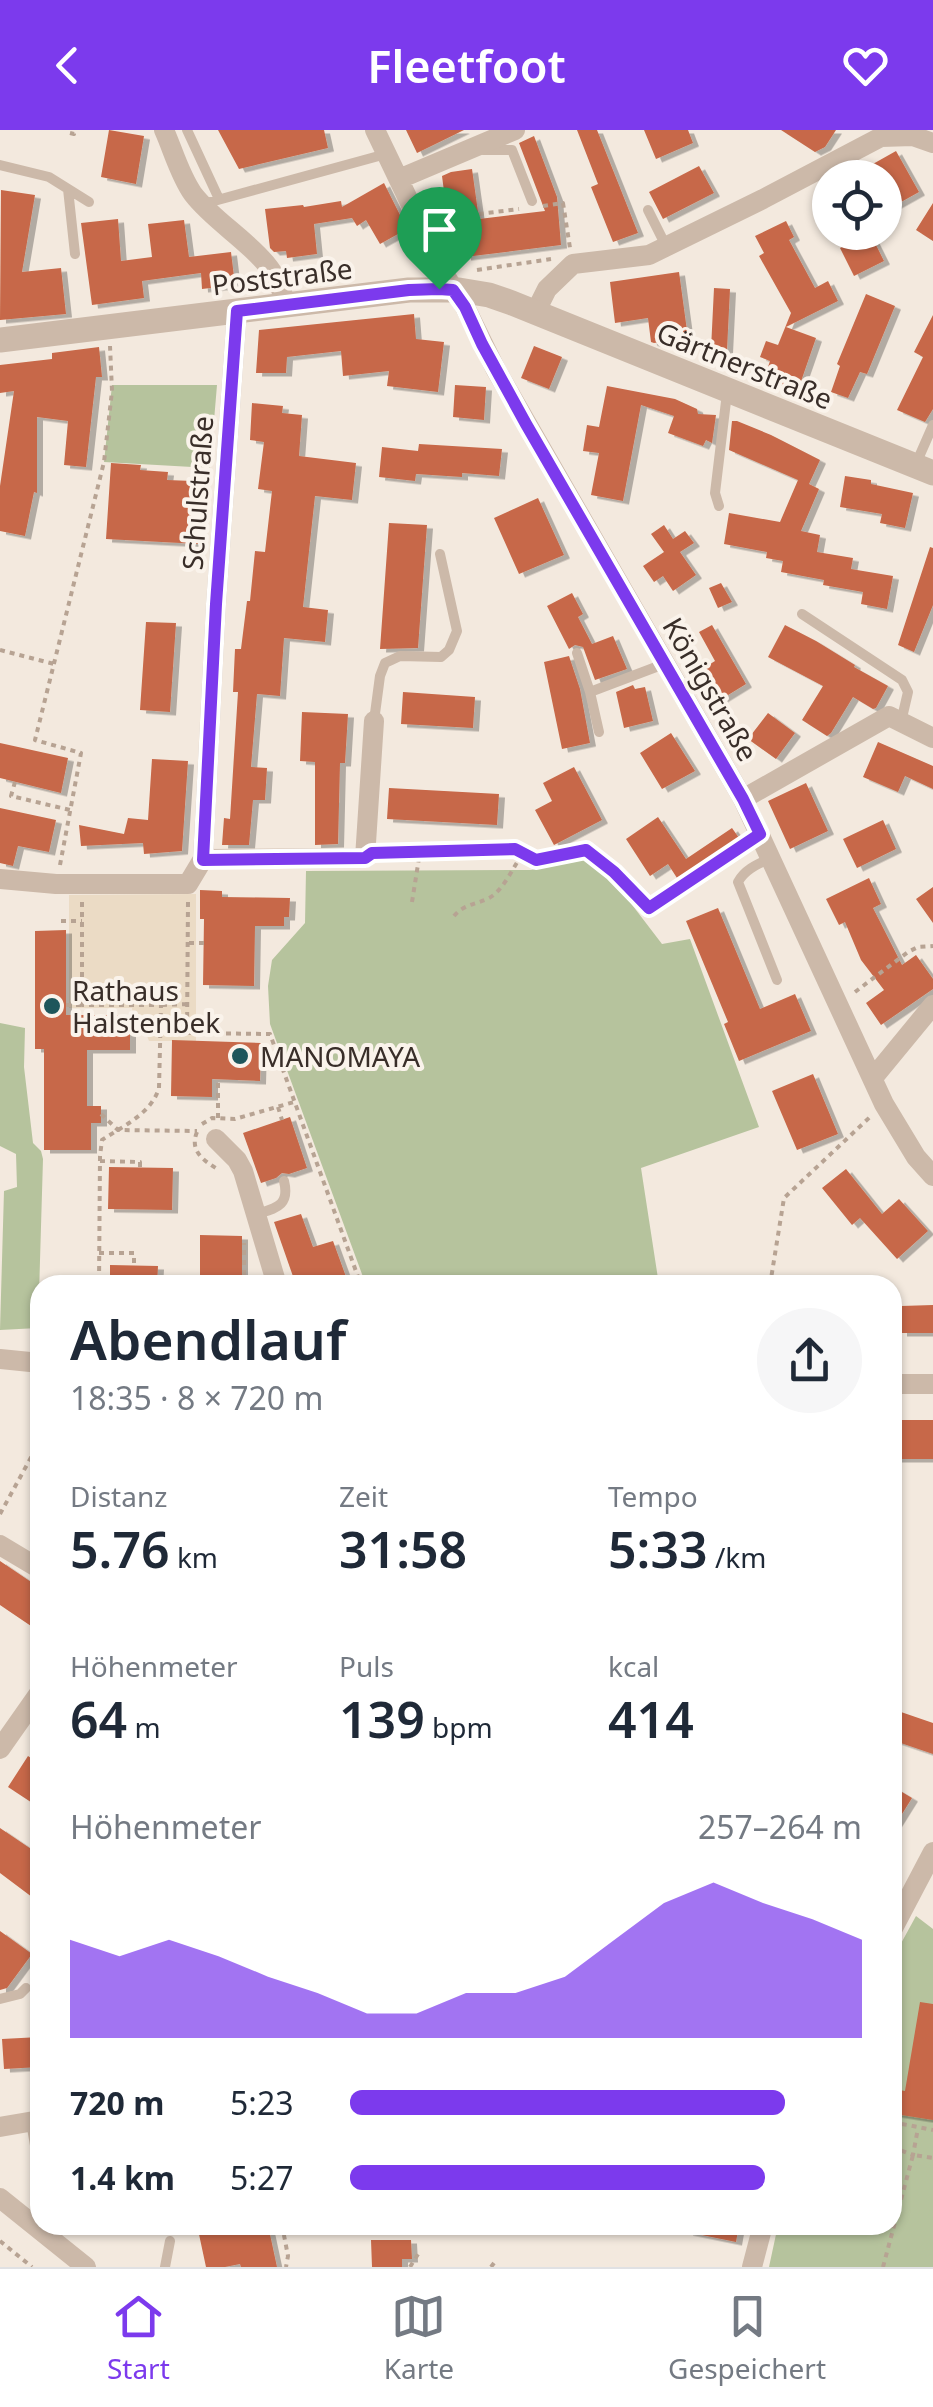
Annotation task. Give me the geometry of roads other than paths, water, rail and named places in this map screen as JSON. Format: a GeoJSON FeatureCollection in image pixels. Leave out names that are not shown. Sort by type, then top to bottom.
{"type":"FeatureCollection","features":[{"type":"Feature","properties":{"kind":"street"},"geometry":{"type":"LineString","coordinates":[[164,130],[191,192],[211,202],[274,273],[285,305]]}},
{"type":"Feature","properties":{"kind":"street","name":"Königstraße"},"geometry":{"type":"LineString","coordinates":[[374,130],[420,223],[460,280],[465,307],[526,424],[743,799],[884,1104],[916,1157],[933,1176]]}},
{"type":"Feature","properties":{"kind":"street"},"geometry":{"type":"LineString","coordinates":[[399,180],[515,130]]}},
{"type":"Feature","properties":{"kind":"street"},"geometry":{"type":"LineString","coordinates":[[535,313],[547,289],[572,260],[649,255],[881,137],[913,136],[933,144]]}},
{"type":"Feature","properties":{"kind":"street","name":"Poststraße"},"geometry":{"type":"LineString","coordinates":[[0,340],[409,290],[460,280],[535,313]]}},
{"type":"Feature","properties":{"kind":"street","name":"Schulstraße"},"geometry":{"type":"LineString","coordinates":[[203,860],[237,311]]}},
{"type":"Feature","properties":{"kind":"street","name":"Gärtnerstraße"},"geometry":{"type":"LineString","coordinates":[[535,313],[924,469]]}},
{"type":"Feature","properties":{"kind":"street"},"geometry":{"type":"LineString","coordinates":[[743,799],[814,766],[889,716],[933,738]]}},
{"type":"Feature","properties":{"kind":"street"},"geometry":{"type":"LineString","coordinates":[[0,879],[56,884],[188,884],[203,860],[365,858],[374,721]]}},
{"type":"Feature","properties":{"kind":"street"},"geometry":{"type":"LineString","coordinates":[[872,1078],[933,1005]]}},
{"type":"Feature","properties":{"kind":"street"},"geometry":{"type":"LineString","coordinates":[[210,1130],[237,1160],[274,1275]]}},
{"type":"Feature","properties":{"kind":"street"},"geometry":{"type":"LineString","coordinates":[[0,1359],[30,1362]]}},
{"type":"Feature","properties":{"kind":"street"},"geometry":{"type":"LineString","coordinates":[[902,1384],[933,1384]]}},
{"type":"Feature","properties":{"kind":"street"},"geometry":{"type":"LineString","coordinates":[[0,1545],[30,1563]]}},
{"type":"Feature","properties":{"kind":"street"},"geometry":{"type":"LineString","coordinates":[[0,1749],[30,1706]]}},
{"type":"Feature","properties":{"kind":"street"},"geometry":{"type":"LineString","coordinates":[[902,1897],[933,1852]]}},
{"type":"Feature","properties":{"kind":"street"},"geometry":{"type":"LineString","coordinates":[[0,2127],[30,2122]]}},
{"type":"Feature","properties":{"kind":"street"},"geometry":{"type":"LineString","coordinates":[[0,2198],[30,2222]]}},
{"type":"Feature","properties":{"kind":"street"},"geometry":{"type":"LineString","coordinates":[[46,2235],[86,2267]]}},
{"type":"Feature","properties":{"kind":"street"},"geometry":{"type":"LineString","coordinates":[[752,2267],[760,2235]]}},
{"type":"Feature","properties":{"kind":"lane"},"geometry":{"type":"LineString","coordinates":[[187,130],[211,202],[386,154]]}},
{"type":"Feature","properties":{"kind":"lane"},"geometry":{"type":"LineString","coordinates":[[467,150],[512,150],[532,201]]}},
{"type":"Feature","properties":{"kind":"lane"},"geometry":{"type":"LineString","coordinates":[[0,164],[49,177],[90,202]]}},
{"type":"Feature","properties":{"kind":"lane"},"geometry":{"type":"LineString","coordinates":[[68,189],[75,254]]}},
{"type":"Feature","properties":{"kind":"lane"},"geometry":{"type":"LineString","coordinates":[[648,210],[666,247]]}},
{"type":"Feature","properties":{"kind":"lane"},"geometry":{"type":"LineString","coordinates":[[719,506],[715,493],[728,390]]}},
{"type":"Feature","properties":{"kind":"lane"},"geometry":{"type":"LineString","coordinates":[[924,469],[933,425]]}},
{"type":"Feature","properties":{"kind":"lane"},"geometry":{"type":"LineString","coordinates":[[374,721],[385,663],[400,656],[441,657],[449,650],[457,631],[440,554]]}},
{"type":"Feature","properties":{"kind":"lane"},"geometry":{"type":"LineString","coordinates":[[802,614],[902,680],[908,692],[902,722]]}},
{"type":"Feature","properties":{"kind":"lane"},"geometry":{"type":"LineString","coordinates":[[577,653],[599,732]]}},
{"type":"Feature","properties":{"kind":"lane"},"geometry":{"type":"LineString","coordinates":[[590,692],[664,664]]}},
{"type":"Feature","properties":{"kind":"lane"},"geometry":{"type":"LineString","coordinates":[[649,908],[760,834]]}},
{"type":"Feature","properties":{"kind":"lane"},"geometry":{"type":"LineString","coordinates":[[771,858],[752,867],[738,882],[777,980]]}},
{"type":"Feature","properties":{"kind":"lane"},"geometry":{"type":"LineString","coordinates":[[256,1214],[282,1203],[284,1181]]}},
{"type":"Feature","properties":{"kind":"lane"},"geometry":{"type":"LineString","coordinates":[[0,1999],[20,1994],[26,1988]]}},
{"type":"Feature","properties":{"kind":"lane"},"geometry":{"type":"LineString","coordinates":[[165,2267],[170,2241]]}},
{"type":"Feature","properties":{"kind":"place","name":"Rathaus Halstenbek"},"geometry":{"type":"Point","coordinates":[52,1006]}},
{"type":"Feature","properties":{"kind":"place","name":"MANOMAYA"},"geometry":{"type":"Point","coordinates":[240,1056]}}]}
